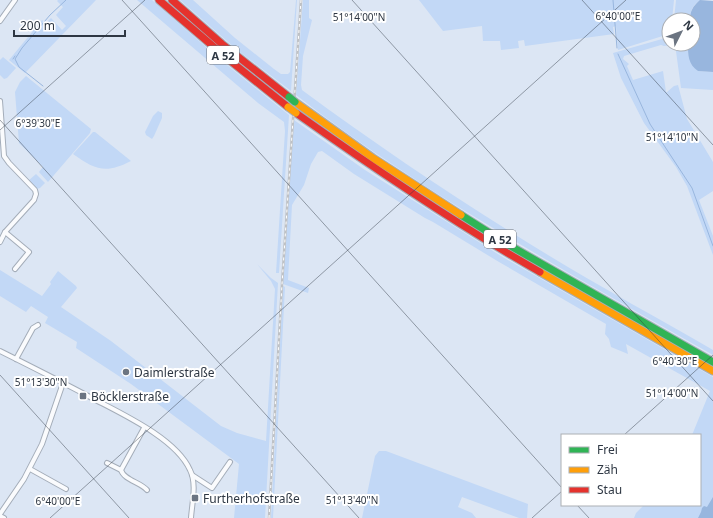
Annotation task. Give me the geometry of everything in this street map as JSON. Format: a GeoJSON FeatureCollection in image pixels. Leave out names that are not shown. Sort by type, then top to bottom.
{"type":"FeatureCollection","features":[{"type":"Feature","properties":{"kind":"highway","name":"A 52"},"geometry":{"type":"LineString","coordinates":[[159,0],[228,60],[296,113],[369,165],[503,252],[713,371]]}},
{"type":"Feature","properties":{"kind":"highway","name":"A 52"},"geometry":{"type":"LineString","coordinates":[[172,0],[222,44],[295,102],[373,158],[433,198],[507,244],[713,362]]}},
{"type":"Feature","properties":{"kind":"street"},"geometry":{"type":"LineString","coordinates":[[0,21],[15,0]]}},
{"type":"Feature","properties":{"kind":"street"},"geometry":{"type":"LineString","coordinates":[[0,101],[2,156],[35,190],[36,194],[34,200],[5,232],[1,239]]}},
{"type":"Feature","properties":{"kind":"street"},"geometry":{"type":"LineString","coordinates":[[5,232],[29,252],[15,269]]}},
{"type":"Feature","properties":{"kind":"street"},"geometry":{"type":"LineString","coordinates":[[16,359],[33,328],[38,325]]}},
{"type":"Feature","properties":{"kind":"street"},"geometry":{"type":"LineString","coordinates":[[0,351],[63,383],[144,428],[163,440],[178,453],[188,466],[192,475],[194,486],[191,518]]}},
{"type":"Feature","properties":{"kind":"street"},"geometry":{"type":"LineString","coordinates":[[4,518],[0,515],[30,469],[44,440],[63,383]]}},
{"type":"Feature","properties":{"kind":"street"},"geometry":{"type":"LineString","coordinates":[[121,470],[144,428]]}},
{"type":"Feature","properties":{"kind":"street"},"geometry":{"type":"LineString","coordinates":[[107,462],[121,470],[123,474],[143,485],[147,490]]}},
{"type":"Feature","properties":{"kind":"street"},"geometry":{"type":"LineString","coordinates":[[192,475],[212,488],[230,462]]}},
{"type":"Feature","properties":{"kind":"street"},"geometry":{"type":"LineString","coordinates":[[30,469],[66,489]]}},
{"type":"Feature","properties":{"kind":"shaded area"},"geometry":{"type":"Polygon","coordinates":[[[96,0],[25,73],[9,60],[42,20],[46,23],[51,18],[62,30],[66,26],[56,15],[63,7],[57,1],[96,0]]]}},
{"type":"Feature","properties":{"kind":"shaded area"},"geometry":{"type":"Polygon","coordinates":[[[137,0],[152,0],[222,61],[289,115],[279,273],[276,273],[285,131],[284,122],[258,103],[137,0]]]}},
{"type":"Feature","properties":{"kind":"shaded area"},"geometry":{"type":"Polygon","coordinates":[[[180,0],[193,0],[235,38],[274,69],[281,74],[288,74],[290,72],[297,0],[291,91],[236,49],[180,0]]]}},
{"type":"Feature","properties":{"kind":"shaded area"},"geometry":{"type":"Polygon","coordinates":[[[303,0],[309,0],[309,18],[312,20],[303,56],[302,90],[362,134],[485,216],[568,267],[713,350],[713,355],[502,234],[397,167],[329,120],[296,95],[303,0]]]}},
{"type":"Feature","properties":{"kind":"shaded area"},"geometry":{"type":"Polygon","coordinates":[[[419,0],[674,0],[673,12],[661,12],[661,37],[618,50],[616,26],[613,27],[614,34],[525,46],[524,40],[518,41],[519,48],[501,50],[500,41],[483,41],[482,26],[443,31],[419,0]]]}},
{"type":"Feature","properties":{"kind":"shaded area"},"geometry":{"type":"Polygon","coordinates":[[[676,0],[702,0],[696,3],[692,12],[675,12],[676,0]]]}},
{"type":"Feature","properties":{"kind":"shaded area"},"geometry":{"type":"Polygon","coordinates":[[[700,0],[713,1],[713,72],[698,71],[690,62],[689,52],[701,52],[701,12],[691,12],[700,0]]]}},
{"type":"Feature","properties":{"kind":"shaded area"},"geometry":{"type":"Polygon","coordinates":[[[661,39],[661,45],[624,56],[623,59],[629,64],[627,66],[633,80],[663,71],[666,92],[678,85],[687,119],[713,162],[713,191],[699,200],[713,236],[713,255],[687,186],[676,167],[644,123],[621,78],[613,53],[661,39]]]}},
{"type":"Feature","properties":{"kind":"shaded area"},"geometry":{"type":"Polygon","coordinates":[[[676,52],[689,52],[689,57],[698,71],[713,72],[713,90],[681,88],[676,52]]]}},
{"type":"Feature","properties":{"kind":"shaded area"},"geometry":{"type":"Polygon","coordinates":[[[3,57],[16,68],[7,78],[4,79],[0,75],[0,60],[3,57]]]}},
{"type":"Feature","properties":{"kind":"shaded area"},"geometry":{"type":"Polygon","coordinates":[[[26,76],[91,129],[90,133],[48,182],[39,172],[43,167],[19,143],[15,92],[20,82],[26,76]]]}},
{"type":"Feature","properties":{"kind":"shaded area"},"geometry":{"type":"Polygon","coordinates":[[[158,111],[162,113],[162,118],[152,139],[146,135],[145,132],[153,116],[158,111]]]}},
{"type":"Feature","properties":{"kind":"shaded area"},"geometry":{"type":"Polygon","coordinates":[[[294,120],[365,170],[501,256],[713,377],[713,518],[634,518],[636,513],[643,506],[701,506],[701,434],[692,434],[710,391],[626,344],[628,354],[611,347],[609,339],[605,334],[606,324],[425,218],[354,174],[322,151],[318,152],[311,164],[304,185],[292,205],[288,280],[309,288],[308,293],[283,284],[294,120]]]}},
{"type":"Feature","properties":{"kind":"shaded area"},"geometry":{"type":"Polygon","coordinates":[[[93,132],[95,132],[131,161],[114,168],[107,169],[94,167],[73,154],[93,132]]]}},
{"type":"Feature","properties":{"kind":"shaded area"},"geometry":{"type":"Polygon","coordinates":[[[36,174],[45,183],[40,188],[36,189],[28,181],[36,174]]]}},
{"type":"Feature","properties":{"kind":"shaded area"},"geometry":{"type":"Polygon","coordinates":[[[257,264],[278,283],[265,518],[234,518],[239,464],[131,384],[76,348],[77,342],[45,323],[48,317],[31,306],[26,312],[0,296],[0,270],[42,296],[58,271],[77,288],[61,307],[111,341],[221,426],[237,433],[266,441],[275,289],[271,281],[257,264]]]}},
{"type":"Feature","properties":{"kind":"shaded area"},"geometry":{"type":"Polygon","coordinates":[[[283,286],[285,287],[273,518],[271,518],[283,286]]]}},
{"type":"Feature","properties":{"kind":"shaded area"},"geometry":{"type":"Polygon","coordinates":[[[379,451],[386,451],[528,504],[527,518],[519,518],[462,497],[458,507],[472,513],[476,518],[362,518],[375,456],[379,451]]]}},
{"type":"Feature","properties":{"kind":"shaded area"},"geometry":{"type":"Polygon","coordinates":[[[713,497],[713,518],[698,518],[702,508],[704,506],[707,507],[713,497]]]}},
{"type":"Feature","properties":{"kind":"waterway"},"geometry":{"type":"LineString","coordinates":[[43,86],[19,67],[15,59],[22,48],[50,15],[66,0]]}},
{"type":"Feature","properties":{"kind":"waterway"},"geometry":{"type":"LineString","coordinates":[[613,0],[617,48]]}},
{"type":"Feature","properties":{"kind":"waterway"},"geometry":{"type":"LineString","coordinates":[[618,54],[650,124],[692,188],[713,246]]}},
{"type":"Feature","properties":{"kind":"railway"},"geometry":{"type":"LineString","coordinates":[[269,518],[282,284],[301,0]]}},
{"type":"Feature","properties":{"kind":"traffic: fast"},"geometry":{"type":"LineString","coordinates":[[289,97],[295,102]]}},
{"type":"Feature","properties":{"kind":"traffic: fast"},"geometry":{"type":"LineString","coordinates":[[461,215],[507,244],[713,362]]}},
{"type":"Feature","properties":{"kind":"traffic: slow"},"geometry":{"type":"LineString","coordinates":[[295,102],[373,158],[461,215]]}},
{"type":"Feature","properties":{"kind":"traffic: slow"},"geometry":{"type":"LineString","coordinates":[[288,107],[296,113]]}},
{"type":"Feature","properties":{"kind":"traffic: slow"},"geometry":{"type":"LineString","coordinates":[[540,272],[713,371]]}},
{"type":"Feature","properties":{"kind":"traffic: jam"},"geometry":{"type":"LineString","coordinates":[[159,0],[228,59],[288,107]]}},
{"type":"Feature","properties":{"kind":"traffic: jam"},"geometry":{"type":"LineString","coordinates":[[172,0],[222,44],[289,97]]}},
{"type":"Feature","properties":{"kind":"traffic: jam"},"geometry":{"type":"LineString","coordinates":[[296,113],[416,196],[540,272]]}},
{"type":"Feature","properties":{"kind":"place","name":"Daimlerstraße"},"geometry":{"type":"Point","coordinates":[126,372]}},
{"type":"Feature","properties":{"kind":"place","name":"Böcklerstraße"},"geometry":{"type":"Point","coordinates":[83,396]}},
{"type":"Feature","properties":{"kind":"place","name":"Furtherhofstraße"},"geometry":{"type":"Point","coordinates":[195,498]}}]}
